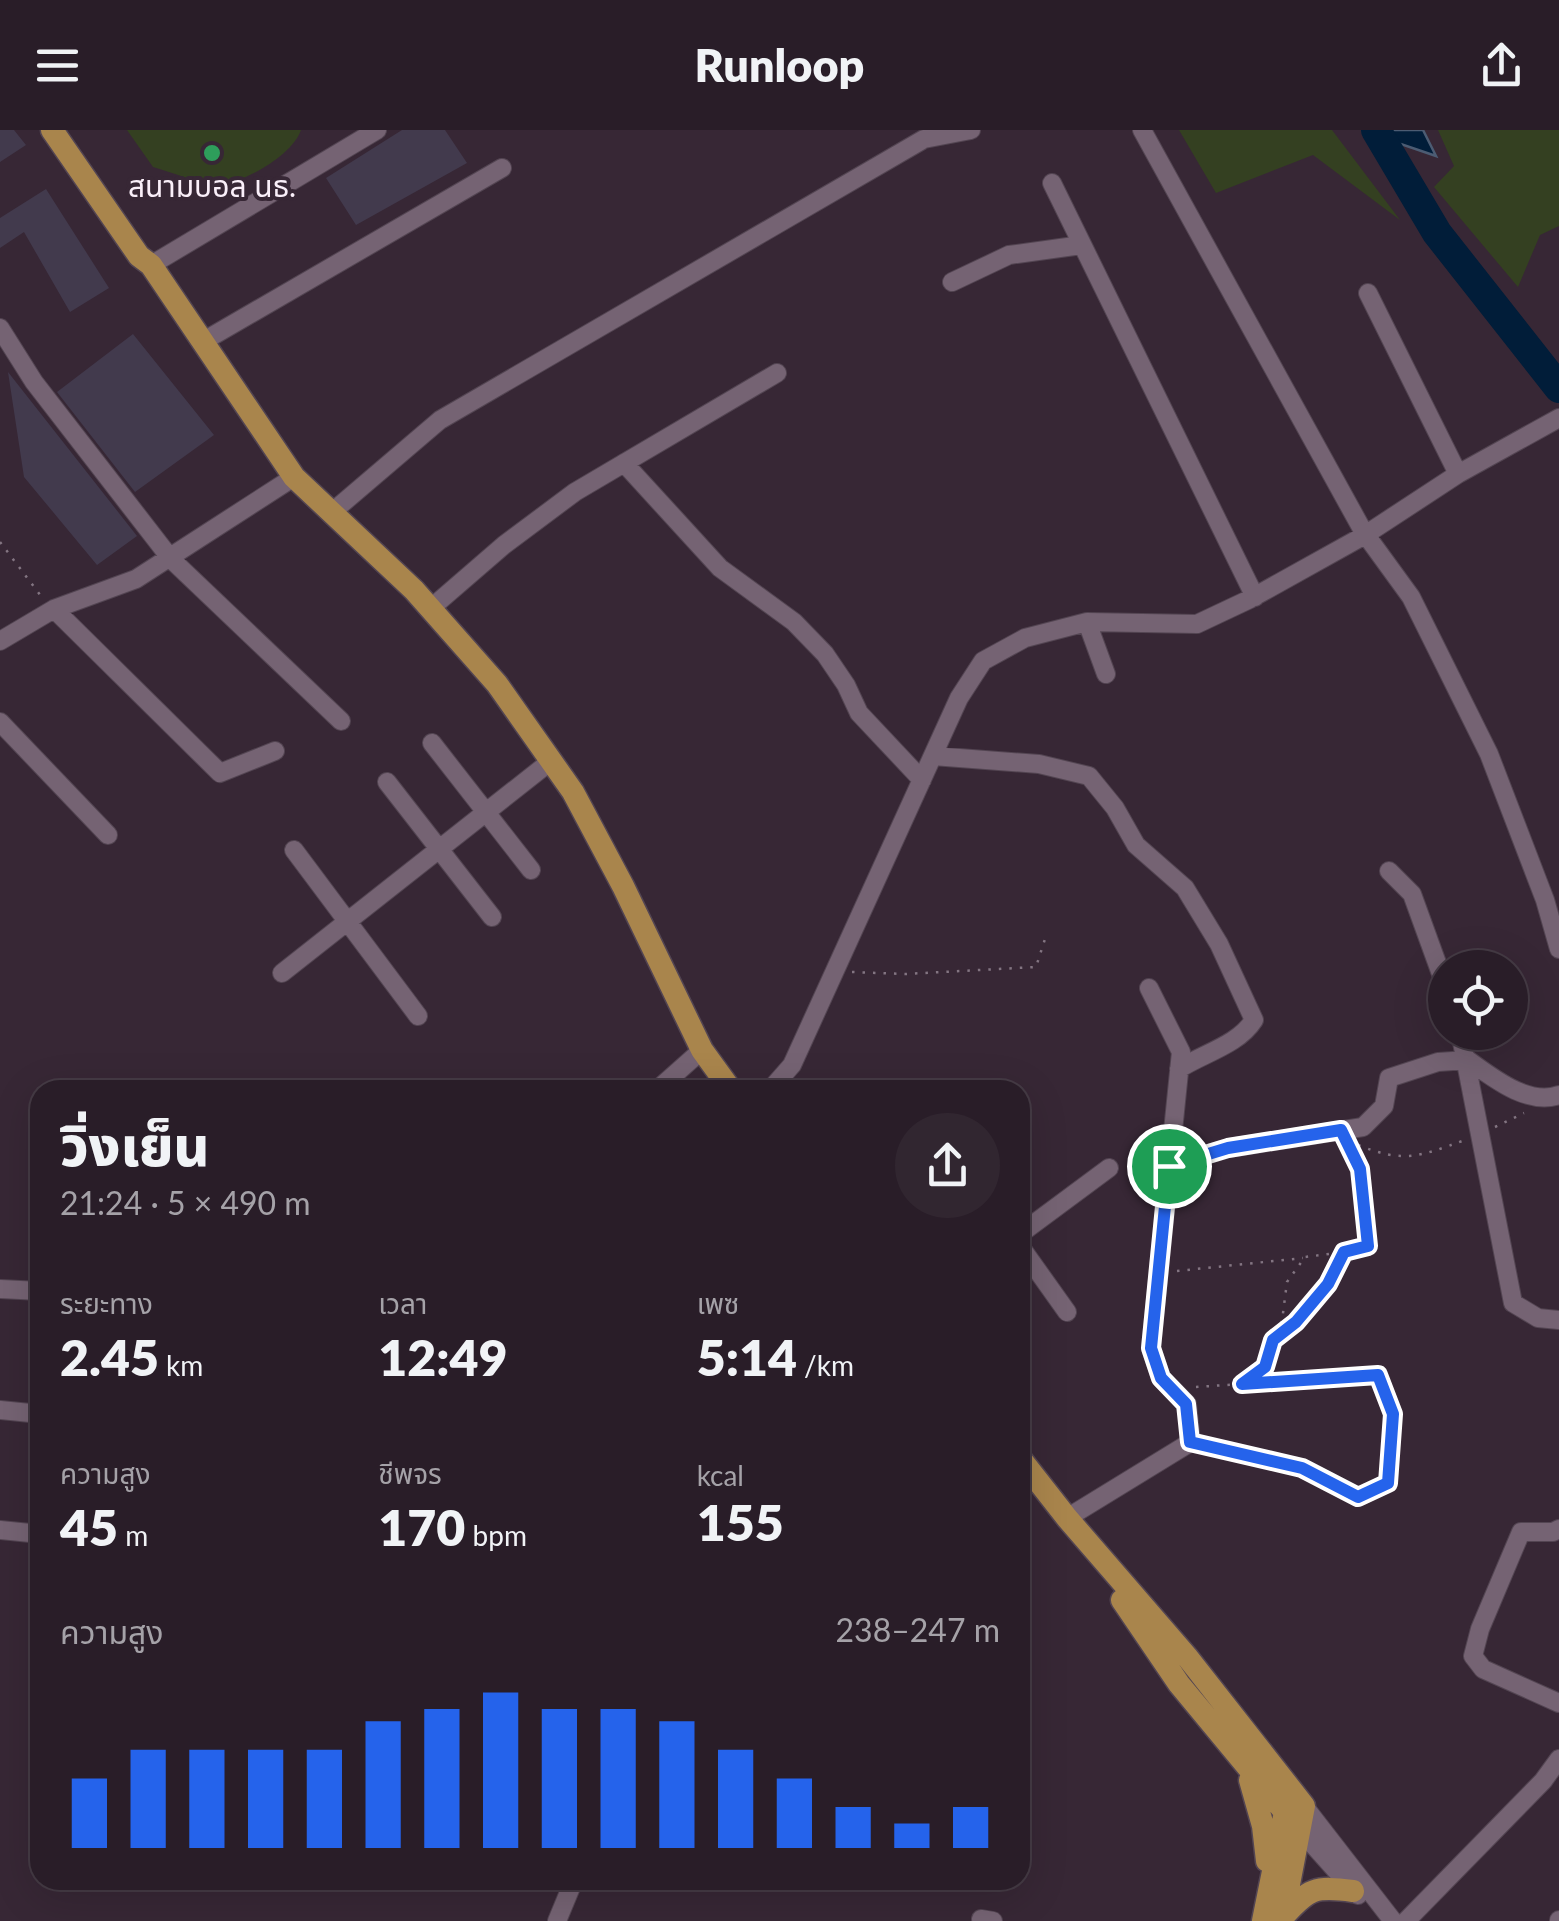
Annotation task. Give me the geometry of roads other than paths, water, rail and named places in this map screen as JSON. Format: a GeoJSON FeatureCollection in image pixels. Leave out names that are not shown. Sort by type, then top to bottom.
{"type":"FeatureCollection","features":[{"type":"Feature","properties":{"kind":"main road"},"geometry":{"type":"LineString","coordinates":[[52,130],[139,256],[151,265],[294,477],[430,609],[496,684],[573,792],[624,886],[702,1050],[724,1080]]}},
{"type":"Feature","properties":{"kind":"main road"},"geometry":{"type":"LineString","coordinates":[[1030,1471],[1294,1808],[1276,1920]]}},
{"type":"Feature","properties":{"kind":"main road"},"geometry":{"type":"LineString","coordinates":[[1222,1718],[1246,1767],[1264,1826],[1268,1894],[1276,1920]]}},
{"type":"Feature","properties":{"kind":"main road"},"geometry":{"type":"LineString","coordinates":[[1246,1767],[1294,1808]]}},
{"type":"Feature","properties":{"kind":"main road"},"geometry":{"type":"LineString","coordinates":[[1268,1894],[1294,1808]]}},
{"type":"Feature","properties":{"kind":"main road"},"geometry":{"type":"LineString","coordinates":[[1276,1920],[1308,1891],[1353,1891]]}},
{"type":"Feature","properties":{"kind":"street"},"geometry":{"type":"LineString","coordinates":[[151,265],[377,130]]}},
{"type":"Feature","properties":{"kind":"street"},"geometry":{"type":"LineString","coordinates":[[331,513],[440,420],[924,139],[972,130]]}},
{"type":"Feature","properties":{"kind":"street"},"geometry":{"type":"LineString","coordinates":[[1142,130],[1283,391],[1365,534],[1410,598],[1488,754],[1545,900],[1559,949]]}},
{"type":"Feature","properties":{"kind":"street"},"geometry":{"type":"LineString","coordinates":[[202,342],[502,168]]}},
{"type":"Feature","properties":{"kind":"street"},"geometry":{"type":"LineString","coordinates":[[1052,183],[1255,596]]}},
{"type":"Feature","properties":{"kind":"street"},"geometry":{"type":"LineString","coordinates":[[952,282],[1009,255],[1082,244]]}},
{"type":"Feature","properties":{"kind":"street"},"geometry":{"type":"LineString","coordinates":[[1368,293],[1458,474]]}},
{"type":"Feature","properties":{"kind":"street"},"geometry":{"type":"LineString","coordinates":[[0,328],[34,382],[171,559],[341,721]]}},
{"type":"Feature","properties":{"kind":"street"},"geometry":{"type":"LineString","coordinates":[[430,609],[504,545],[575,492],[777,373]]}},
{"type":"Feature","properties":{"kind":"street"},"geometry":{"type":"LineString","coordinates":[[779,1080],[792,1065],[958,698],[983,661],[1025,638],[1088,622],[1197,624],[1365,534],[1458,474],[1556,420]]}},
{"type":"Feature","properties":{"kind":"street"},"geometry":{"type":"LineString","coordinates":[[624,463],[720,568],[794,622],[825,654],[859,713],[922,780]]}},
{"type":"Feature","properties":{"kind":"street"},"geometry":{"type":"LineString","coordinates":[[0,641],[54,609],[136,580],[294,477]]}},
{"type":"Feature","properties":{"kind":"street"},"geometry":{"type":"LineString","coordinates":[[54,609],[220,773],[275,751]]}},
{"type":"Feature","properties":{"kind":"street"},"geometry":{"type":"LineString","coordinates":[[1088,622],[1106,674]]}},
{"type":"Feature","properties":{"kind":"street"},"geometry":{"type":"LineString","coordinates":[[0,722],[108,835]]}},
{"type":"Feature","properties":{"kind":"street"},"geometry":{"type":"LineString","coordinates":[[432,743],[531,870]]}},
{"type":"Feature","properties":{"kind":"street"},"geometry":{"type":"LineString","coordinates":[[932,756],[1039,764],[1089,776],[1115,808],[1136,845],[1185,888],[1219,944],[1254,1020],[1244,1036],[1179,1068]]}},
{"type":"Feature","properties":{"kind":"street"},"geometry":{"type":"LineString","coordinates":[[282,972],[551,761]]}},
{"type":"Feature","properties":{"kind":"street"},"geometry":{"type":"LineString","coordinates":[[387,782],[492,917]]}},
{"type":"Feature","properties":{"kind":"street"},"geometry":{"type":"LineString","coordinates":[[294,850],[418,1016]]}},
{"type":"Feature","properties":{"kind":"street"},"geometry":{"type":"LineString","coordinates":[[1389,871],[1412,894],[1432,950]]}},
{"type":"Feature","properties":{"kind":"street"},"geometry":{"type":"LineString","coordinates":[[1066,1518],[1190,1442],[1186,1404],[1161,1378],[1151,1348],[1181,1052],[1149,988]]}},
{"type":"Feature","properties":{"kind":"street"},"geometry":{"type":"LineString","coordinates":[[668,1080],[702,1050]]}},
{"type":"Feature","properties":{"kind":"street"},"geometry":{"type":"LineString","coordinates":[[1465,1050],[1513,1303],[1538,1318],[1559,1320]]}},
{"type":"Feature","properties":{"kind":"street"},"geometry":{"type":"LineString","coordinates":[[1169,1166],[1228,1148],[1364,1127],[1384,1106],[1389,1078],[1438,1062],[1468,1060],[1507,1088],[1552,1098],[1559,1096]]}},
{"type":"Feature","properties":{"kind":"street"},"geometry":{"type":"LineString","coordinates":[[1030,1227],[1109,1168]]}},
{"type":"Feature","properties":{"kind":"street"},"geometry":{"type":"LineString","coordinates":[[1030,1260],[1067,1312]]}},
{"type":"Feature","properties":{"kind":"street"},"geometry":{"type":"LineString","coordinates":[[0,1289],[30,1290]]}},
{"type":"Feature","properties":{"kind":"street"},"geometry":{"type":"LineString","coordinates":[[0,1410],[30,1413]]}},
{"type":"Feature","properties":{"kind":"street"},"geometry":{"type":"LineString","coordinates":[[1559,1529],[1521,1532],[1472,1656],[1483,1669],[1559,1703]]}},
{"type":"Feature","properties":{"kind":"street"},"geometry":{"type":"LineString","coordinates":[[0,1530],[30,1533]]}},
{"type":"Feature","properties":{"kind":"street"},"geometry":{"type":"LineString","coordinates":[[1406,1921],[1559,1760]]}},
{"type":"Feature","properties":{"kind":"street"},"geometry":{"type":"LineString","coordinates":[[1294,1808],[1353,1891],[1391,1921]]}},
{"type":"Feature","properties":{"kind":"street"},"geometry":{"type":"LineString","coordinates":[[1294,1808],[1391,1921]]}},
{"type":"Feature","properties":{"kind":"street"},"geometry":{"type":"LineString","coordinates":[[557,1921],[570,1890]]}},
{"type":"Feature","properties":{"kind":"water"},"geometry":{"type":"Polygon","coordinates":[[[1371,130],[1423,130],[1436,156],[1380,137],[1371,130]]]}},
{"type":"Feature","properties":{"kind":"waterway"},"geometry":{"type":"LineString","coordinates":[[1376,130],[1437,233],[1559,388]]}},
{"type":"Feature","properties":{"kind":"place","name":"สนามบอล นธ."},"geometry":{"type":"Point","coordinates":[212,153]}}]}
